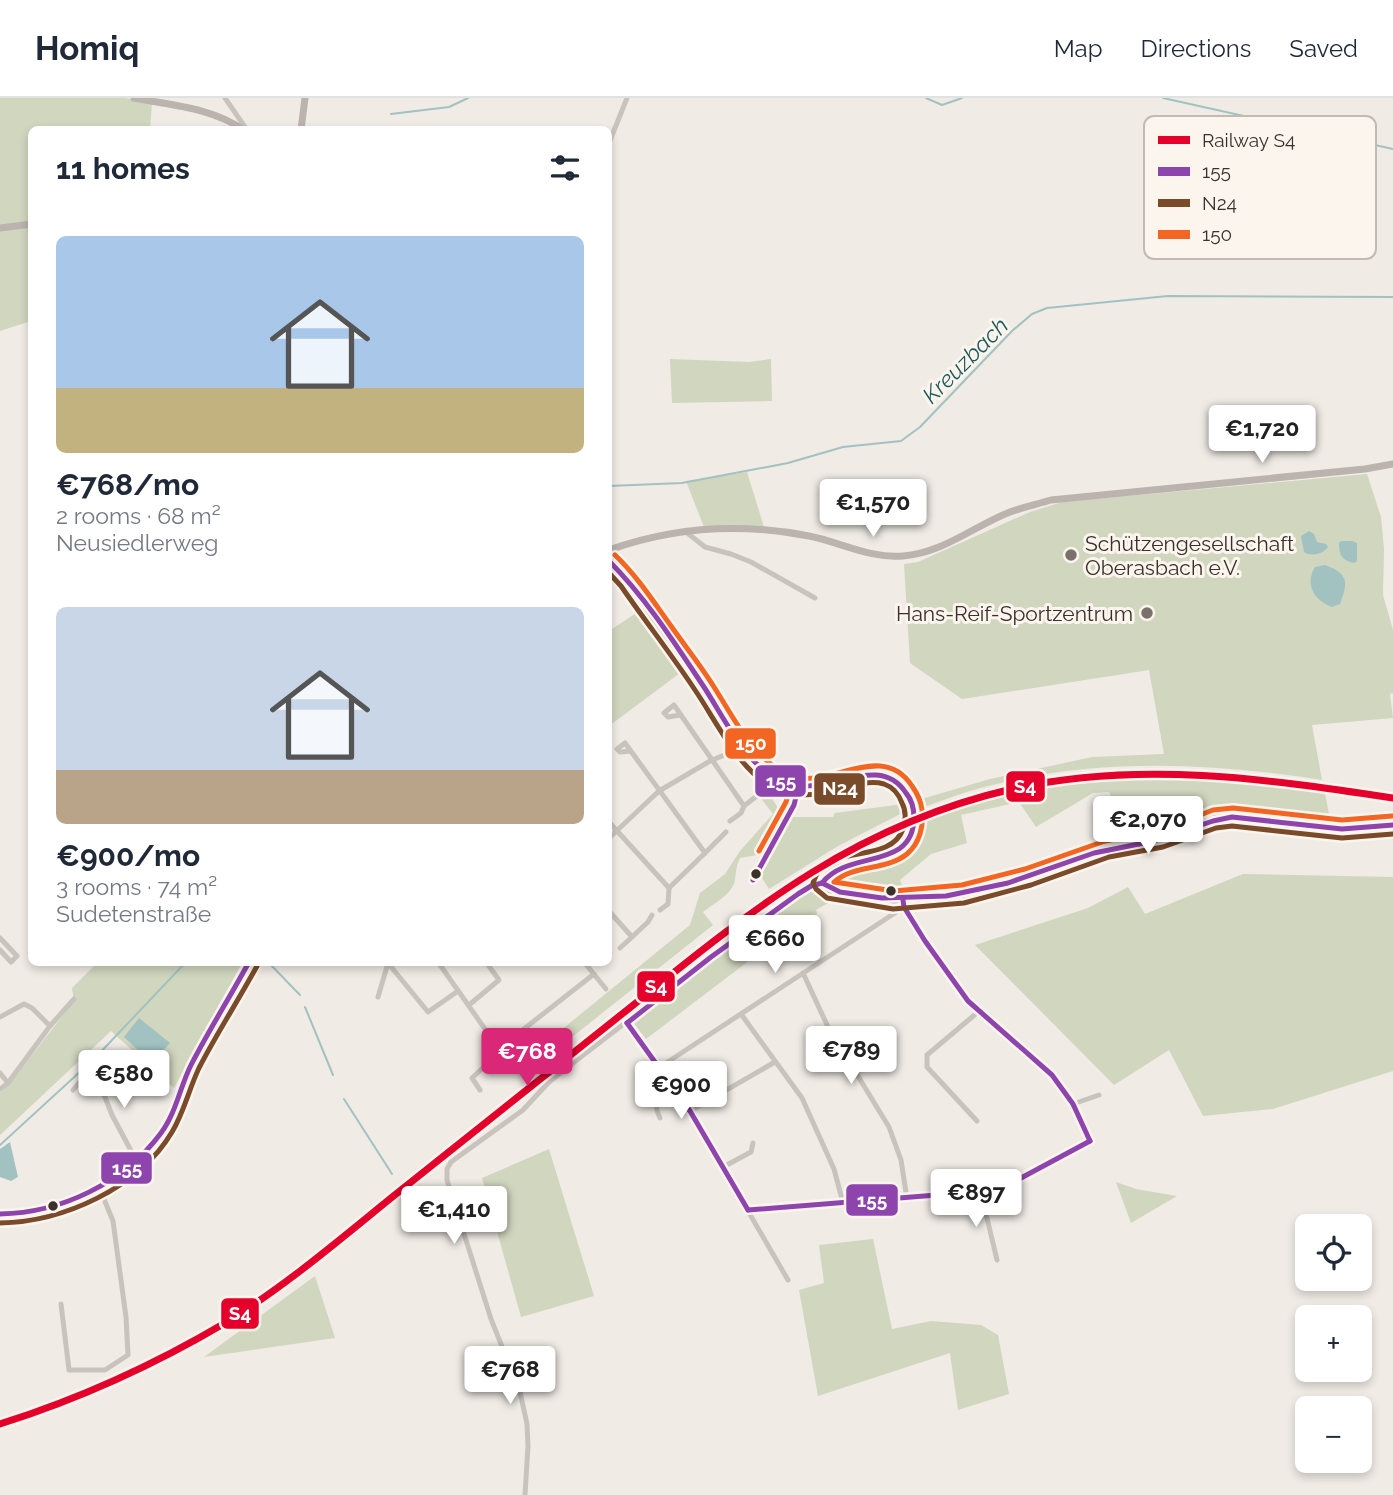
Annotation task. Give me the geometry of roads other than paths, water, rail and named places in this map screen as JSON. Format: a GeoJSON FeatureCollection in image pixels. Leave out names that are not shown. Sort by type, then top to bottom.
{"type":"FeatureCollection","features":[{"type":"Feature","properties":{"kind":"street"},"geometry":{"type":"LineString","coordinates":[[134,98],[209,114],[239,126]]}},
{"type":"Feature","properties":{"kind":"street"},"geometry":{"type":"LineString","coordinates":[[225,98],[242,126]]}},
{"type":"Feature","properties":{"kind":"street"},"geometry":{"type":"LineString","coordinates":[[301,126],[304,98]]}},
{"type":"Feature","properties":{"kind":"street"},"geometry":{"type":"LineString","coordinates":[[612,135],[626,98]]}},
{"type":"Feature","properties":{"kind":"street"},"geometry":{"type":"LineString","coordinates":[[0,228],[28,224]]}},
{"type":"Feature","properties":{"kind":"street"},"geometry":{"type":"LineString","coordinates":[[612,549],[636,540],[686,532],[744,528],[811,536],[885,556],[900,557],[928,553],[1010,512],[1051,500],[1393,464]]}},
{"type":"Feature","properties":{"kind":"street"},"geometry":{"type":"LineString","coordinates":[[686,532],[705,547],[751,562],[815,598]]}},
{"type":"Feature","properties":{"kind":"street"},"geometry":{"type":"LineString","coordinates":[[525,1495],[527,1423],[520,1392],[488,1310],[447,1180],[447,1169],[451,1162],[523,1110],[549,1082],[711,957],[798,894],[822,883],[831,872],[844,866],[893,854],[910,837],[914,821],[913,803],[906,789],[892,778],[876,773],[859,775],[815,788],[798,789],[770,776],[744,747],[628,580],[612,561]]}},
{"type":"Feature","properties":{"kind":"street"},"geometry":{"type":"LineString","coordinates":[[680,715],[744,806]]}},
{"type":"Feature","properties":{"kind":"street"},"geometry":{"type":"LineString","coordinates":[[612,835],[659,791],[710,761],[744,747]]}},
{"type":"Feature","properties":{"kind":"street"},"geometry":{"type":"LineString","coordinates":[[631,751],[705,853]]}},
{"type":"Feature","properties":{"kind":"street"},"geometry":{"type":"LineString","coordinates":[[730,821],[758,795]]}},
{"type":"Feature","properties":{"kind":"street"},"geometry":{"type":"LineString","coordinates":[[822,883],[836,892],[903,903],[963,894],[1028,877],[1107,849],[1161,839],[1214,819],[1232,817],[1342,829],[1393,825]]}},
{"type":"Feature","properties":{"kind":"street"},"geometry":{"type":"LineString","coordinates":[[612,825],[669,888]]}},
{"type":"Feature","properties":{"kind":"street"},"geometry":{"type":"LineString","coordinates":[[660,910],[668,904],[669,888],[726,832]]}},
{"type":"Feature","properties":{"kind":"street"},"geometry":{"type":"LineString","coordinates":[[660,1067],[903,903]]}},
{"type":"Feature","properties":{"kind":"street"},"geometry":{"type":"LineString","coordinates":[[748,1210],[974,1192],[1021,1178],[1090,1141],[1073,1104],[1052,1075],[978,1013],[925,941],[903,903]]}},
{"type":"Feature","properties":{"kind":"street"},"geometry":{"type":"LineString","coordinates":[[612,914],[632,937]]}},
{"type":"Feature","properties":{"kind":"street"},"geometry":{"type":"LineString","coordinates":[[620,948],[652,915]]}},
{"type":"Feature","properties":{"kind":"street"},"geometry":{"type":"LineString","coordinates":[[0,937],[17,956],[11,962],[0,950]]}},
{"type":"Feature","properties":{"kind":"street"},"geometry":{"type":"LineString","coordinates":[[0,1214],[39,1212],[58,1206],[99,1187],[136,1160],[162,1132],[191,1066],[247,966]]}},
{"type":"Feature","properties":{"kind":"street"},"geometry":{"type":"LineString","coordinates":[[378,997],[387,966]]}},
{"type":"Feature","properties":{"kind":"street"},"geometry":{"type":"LineString","coordinates":[[390,966],[428,1012],[458,991]]}},
{"type":"Feature","properties":{"kind":"street"},"geometry":{"type":"LineString","coordinates":[[441,966],[513,1069]]}},
{"type":"Feature","properties":{"kind":"street"},"geometry":{"type":"LineString","coordinates":[[469,1004],[499,980],[489,966]]}},
{"type":"Feature","properties":{"kind":"street"},"geometry":{"type":"LineString","coordinates":[[587,966],[606,989]]}},
{"type":"Feature","properties":{"kind":"street"},"geometry":{"type":"LineString","coordinates":[[803,972],[828,1027],[889,1128],[901,1160],[907,1199]]}},
{"type":"Feature","properties":{"kind":"street"},"geometry":{"type":"LineString","coordinates":[[480,1090],[472,1077],[501,1051],[506,1043],[594,974]]}},
{"type":"Feature","properties":{"kind":"street"},"geometry":{"type":"LineString","coordinates":[[0,1088],[8,1083],[50,1026],[74,999]]}},
{"type":"Feature","properties":{"kind":"street"},"geometry":{"type":"LineString","coordinates":[[0,1017],[23,1004],[32,1008],[50,1026]]}},
{"type":"Feature","properties":{"kind":"street"},"geometry":{"type":"LineString","coordinates":[[977,1121],[927,1067],[927,1055],[978,1013]]}},
{"type":"Feature","properties":{"kind":"street"},"geometry":{"type":"LineString","coordinates":[[741,1014],[802,1098],[834,1170],[843,1203]]}},
{"type":"Feature","properties":{"kind":"street"},"geometry":{"type":"LineString","coordinates":[[627,1023],[690,1111],[788,1280]]}},
{"type":"Feature","properties":{"kind":"street"},"geometry":{"type":"LineString","coordinates":[[690,1111],[775,1062]]}},
{"type":"Feature","properties":{"kind":"street"},"geometry":{"type":"LineString","coordinates":[[72,1090],[94,1069],[112,1115],[136,1160]]}},
{"type":"Feature","properties":{"kind":"street"},"geometry":{"type":"LineString","coordinates":[[0,1073],[8,1083]]}},
{"type":"Feature","properties":{"kind":"street"},"geometry":{"type":"LineString","coordinates":[[660,1118],[655,1107],[656,1100],[673,1086]]}},
{"type":"Feature","properties":{"kind":"street"},"geometry":{"type":"LineString","coordinates":[[1073,1104],[1099,1095]]}},
{"type":"Feature","properties":{"kind":"street"},"geometry":{"type":"LineString","coordinates":[[723,1167],[751,1152],[753,1143]]}},
{"type":"Feature","properties":{"kind":"street"},"geometry":{"type":"LineString","coordinates":[[61,1304],[69,1370],[105,1370],[128,1355],[126,1317],[113,1221],[99,1187]]}},
{"type":"Feature","properties":{"kind":"street"},"geometry":{"type":"LineString","coordinates":[[974,1192],[987,1218],[997,1260]]}},
{"type":"Feature","properties":{"kind":"water"},"geometry":{"type":"Polygon","coordinates":[[[1309,531],[1314,534],[1317,542],[1328,547],[1320,553],[1304,552],[1301,536],[1309,531]]]}},
{"type":"Feature","properties":{"kind":"water"},"geometry":{"type":"Polygon","coordinates":[[[1341,541],[1357,543],[1357,561],[1354,563],[1342,557],[1339,547],[1341,541]]]}},
{"type":"Feature","properties":{"kind":"water"},"geometry":{"type":"Polygon","coordinates":[[[1325,565],[1339,572],[1345,584],[1340,604],[1332,607],[1316,596],[1311,586],[1315,567],[1325,565]]]}},
{"type":"Feature","properties":{"kind":"water"},"geometry":{"type":"Polygon","coordinates":[[[139,1018],[170,1043],[152,1063],[124,1037],[139,1018]]]}},
{"type":"Feature","properties":{"kind":"water"},"geometry":{"type":"Polygon","coordinates":[[[10,1142],[18,1177],[11,1181],[0,1177],[0,1149],[10,1142]]]}},
{"type":"Feature","properties":{"kind":"waterway"},"geometry":{"type":"LineString","coordinates":[[391,114],[449,107],[468,98]]}},
{"type":"Feature","properties":{"kind":"waterway"},"geometry":{"type":"LineString","coordinates":[[926,98],[942,105],[962,98]]}},
{"type":"Feature","properties":{"kind":"waterway"},"geometry":{"type":"LineString","coordinates":[[1163,98],[1244,116]]}},
{"type":"Feature","properties":{"kind":"waterway"},"geometry":{"type":"LineString","coordinates":[[1376,145],[1393,149]]}},
{"type":"Feature","properties":{"kind":"waterway","name":"Kreuzbach"},"geometry":{"type":"LineString","coordinates":[[612,486],[682,483],[788,463],[843,447],[901,441],[920,427],[1012,331],[1032,314],[1047,308],[1168,296],[1393,297]]}},
{"type":"Feature","properties":{"kind":"waterway","name":"Kreuzbach"},"geometry":{"type":"LineString","coordinates":[[0,1145],[95,1058],[182,966]]}},
{"type":"Feature","properties":{"kind":"waterway"},"geometry":{"type":"LineString","coordinates":[[272,966],[300,995]]}},
{"type":"Feature","properties":{"kind":"waterway"},"geometry":{"type":"LineString","coordinates":[[305,1007],[333,1075]]}},
{"type":"Feature","properties":{"kind":"waterway"},"geometry":{"type":"LineString","coordinates":[[344,1099],[392,1174]]}},
{"type":"Feature","properties":{"kind":"rail line","name":"S4"},"geometry":{"type":"LineString","coordinates":[[0,1424],[116,1380],[198,1338],[247,1309],[310,1263],[713,941],[804,877],[901,826],[954,805],[1012,789],[1060,780],[1107,776],[1155,774],[1250,779],[1393,798]]}},
{"type":"Feature","properties":{"kind":"place","name":"Schützengesellschaft Oberasbach e.V."},"geometry":{"type":"Point","coordinates":[1071,555]}},
{"type":"Feature","properties":{"kind":"place","name":"Hans-Reif-Sportzentrum"},"geometry":{"type":"Point","coordinates":[1147,613]}}]}
